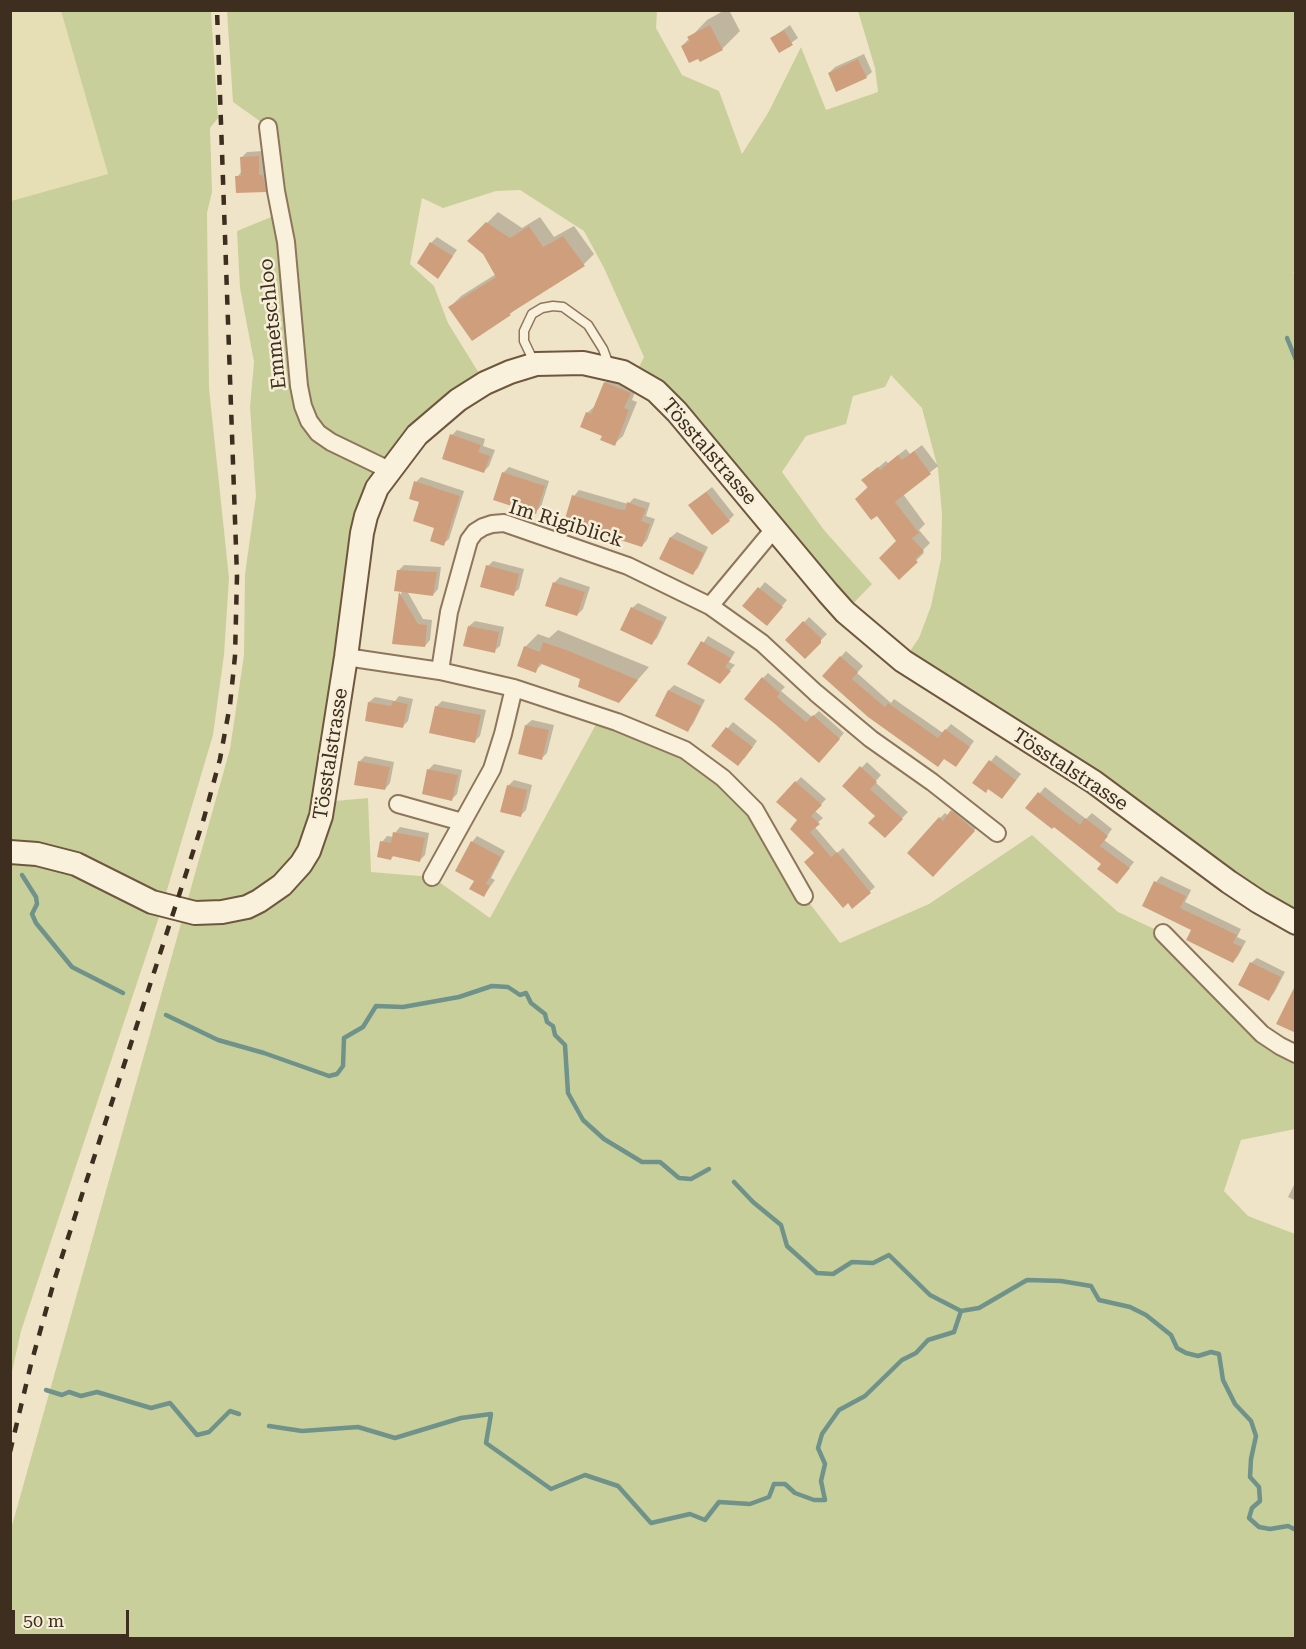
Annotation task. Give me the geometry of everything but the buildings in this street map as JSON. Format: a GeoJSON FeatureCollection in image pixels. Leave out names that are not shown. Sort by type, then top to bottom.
{"type":"FeatureCollection","features":[{"type":"Feature","properties":{"kind":"main road","name":"Tösstalstrasse"},"geometry":{"type":"LineString","coordinates":[[10,852],[37,854],[76,864],[152,902],[184,912],[222,912],[259,901],[282,885],[292,876],[314,843],[321,816],[364,523],[377,488],[417,435],[458,400],[485,383],[510,372],[536,364],[574,362],[610,368],[634,377],[656,391],[677,412],[845,612],[903,661],[1094,782],[1229,882],[1296,923]]}},
{"type":"Feature","properties":{"kind":"street","name":"Emmetschloo"},"geometry":{"type":"LineString","coordinates":[[268,127],[276,192],[286,242],[299,386],[303,406],[309,421],[318,433],[331,442],[389,470]]}},
{"type":"Feature","properties":{"kind":"street","name":"Im Rigiblick"},"geometry":{"type":"LineString","coordinates":[[440,671],[448,612],[469,540],[475,532],[492,524],[504,523],[628,566],[710,606],[762,643],[816,693],[871,739],[932,782],[997,833]]}},
{"type":"Feature","properties":{"kind":"street"},"geometry":{"type":"LineString","coordinates":[[710,606],[774,528]]}},
{"type":"Feature","properties":{"kind":"street"},"geometry":{"type":"LineString","coordinates":[[346,657],[440,671],[514,688],[616,722],[685,750],[723,778],[755,810],[804,896]]}},
{"type":"Feature","properties":{"kind":"street"},"geometry":{"type":"LineString","coordinates":[[432,877],[492,769],[514,688]]}},
{"type":"Feature","properties":{"kind":"street"},"geometry":{"type":"LineString","coordinates":[[398,804],[462,822]]}},
{"type":"Feature","properties":{"kind":"street"},"geometry":{"type":"LineString","coordinates":[[1163,933],[1262,1034],[1296,1054]]}},
{"type":"Feature","properties":{"kind":"lane"},"geometry":{"type":"LineString","coordinates":[[536,364],[524,341],[524,331],[532,314],[542,308],[553,306],[563,307],[588,325],[603,349],[610,368]]}},
{"type":"Feature","properties":{"kind":"shaded area"},"geometry":{"type":"Polygon","coordinates":[[[11,11],[61,11],[108,174],[11,201],[11,11]]]}},
{"type":"Feature","properties":{"kind":"green space"},"geometry":{"type":"Polygon","coordinates":[[[61,11],[211,11],[218,118],[210,128],[212,192],[207,213],[209,388],[229,578],[224,655],[213,735],[159,917],[21,1331],[11,1376],[11,201],[108,174],[61,11]]]}},
{"type":"Feature","properties":{"kind":"green space"},"geometry":{"type":"Polygon","coordinates":[[[227,11],[657,11],[656,28],[682,75],[719,91],[742,154],[768,113],[801,47],[826,110],[878,92],[875,68],[858,11],[1295,11],[1296,270],[1293,272],[1296,276],[1295,921],[903,661],[919,638],[931,606],[941,559],[942,514],[938,469],[922,408],[891,375],[885,387],[853,396],[846,424],[806,436],[782,472],[824,530],[872,584],[845,612],[634,377],[644,357],[604,268],[584,231],[520,190],[496,191],[443,208],[422,198],[410,264],[434,286],[448,323],[485,383],[377,488],[324,802],[368,798],[371,872],[432,877],[490,918],[600,717],[685,750],[755,810],[804,896],[840,943],[929,904],[1032,835],[1118,912],[1163,933],[1295,1054],[1295,1129],[1241,1140],[1224,1191],[1248,1216],[1295,1234],[1295,1638],[11,1638],[11,1529],[230,749],[244,655],[245,574],[256,496],[250,407],[254,362],[240,288],[237,231],[281,213],[268,127],[233,102],[227,11]]]}},
{"type":"Feature","properties":{"kind":"waterway"},"geometry":{"type":"LineString","coordinates":[[1287,338],[1296,360]]}},
{"type":"Feature","properties":{"kind":"waterway"},"geometry":{"type":"LineString","coordinates":[[22,875],[36,897],[37,904],[32,914],[36,923],[72,967],[123,993]]}},
{"type":"Feature","properties":{"kind":"waterway"},"geometry":{"type":"LineString","coordinates":[[166,1015],[218,1040],[264,1053],[329,1076],[337,1074],[343,1066],[344,1038],[363,1027],[376,1006],[403,1007],[459,997],[492,986],[508,987],[520,995],[526,993],[531,1003],[545,1014],[547,1022],[553,1026],[555,1035],[565,1045],[568,1093],[583,1120],[604,1139],[642,1162],[660,1162],[679,1178],[691,1179],[709,1169]]}},
{"type":"Feature","properties":{"kind":"waterway"},"geometry":{"type":"LineString","coordinates":[[734,1182],[753,1202],[781,1225],[787,1246],[817,1273],[833,1274],[852,1262],[873,1263],[889,1255],[930,1295],[961,1311],[979,1308],[1027,1280],[1061,1281],[1091,1286],[1099,1300],[1130,1307],[1146,1315],[1171,1335],[1177,1348],[1186,1353],[1198,1356],[1211,1352],[1219,1354],[1223,1380],[1235,1404],[1251,1421],[1256,1436],[1250,1477],[1259,1487],[1260,1501],[1252,1508],[1249,1518],[1259,1527],[1270,1529],[1288,1526],[1296,1530]]}},
{"type":"Feature","properties":{"kind":"waterway"},"geometry":{"type":"LineString","coordinates":[[269,1426],[302,1431],[358,1427],[395,1438],[461,1418],[491,1414],[486,1443],[551,1489],[585,1475],[618,1486],[651,1523],[690,1514],[705,1520],[719,1502],[750,1504],[769,1497],[774,1484],[785,1484],[795,1493],[814,1500],[825,1500],[821,1481],[825,1464],[818,1448],[822,1434],[839,1410],[865,1396],[902,1360],[916,1353],[928,1340],[954,1332],[961,1311]]}},
{"type":"Feature","properties":{"kind":"waterway"},"geometry":{"type":"LineString","coordinates":[[46,1390],[62,1395],[69,1392],[81,1396],[97,1392],[151,1408],[170,1403],[197,1435],[209,1432],[230,1411],[239,1414]]}},
{"type":"Feature","properties":{"kind":"railway"},"geometry":{"type":"LineString","coordinates":[[10,1452],[55,1278],[204,818],[220,759],[230,705],[235,656],[237,576],[217,10]]}}]}
